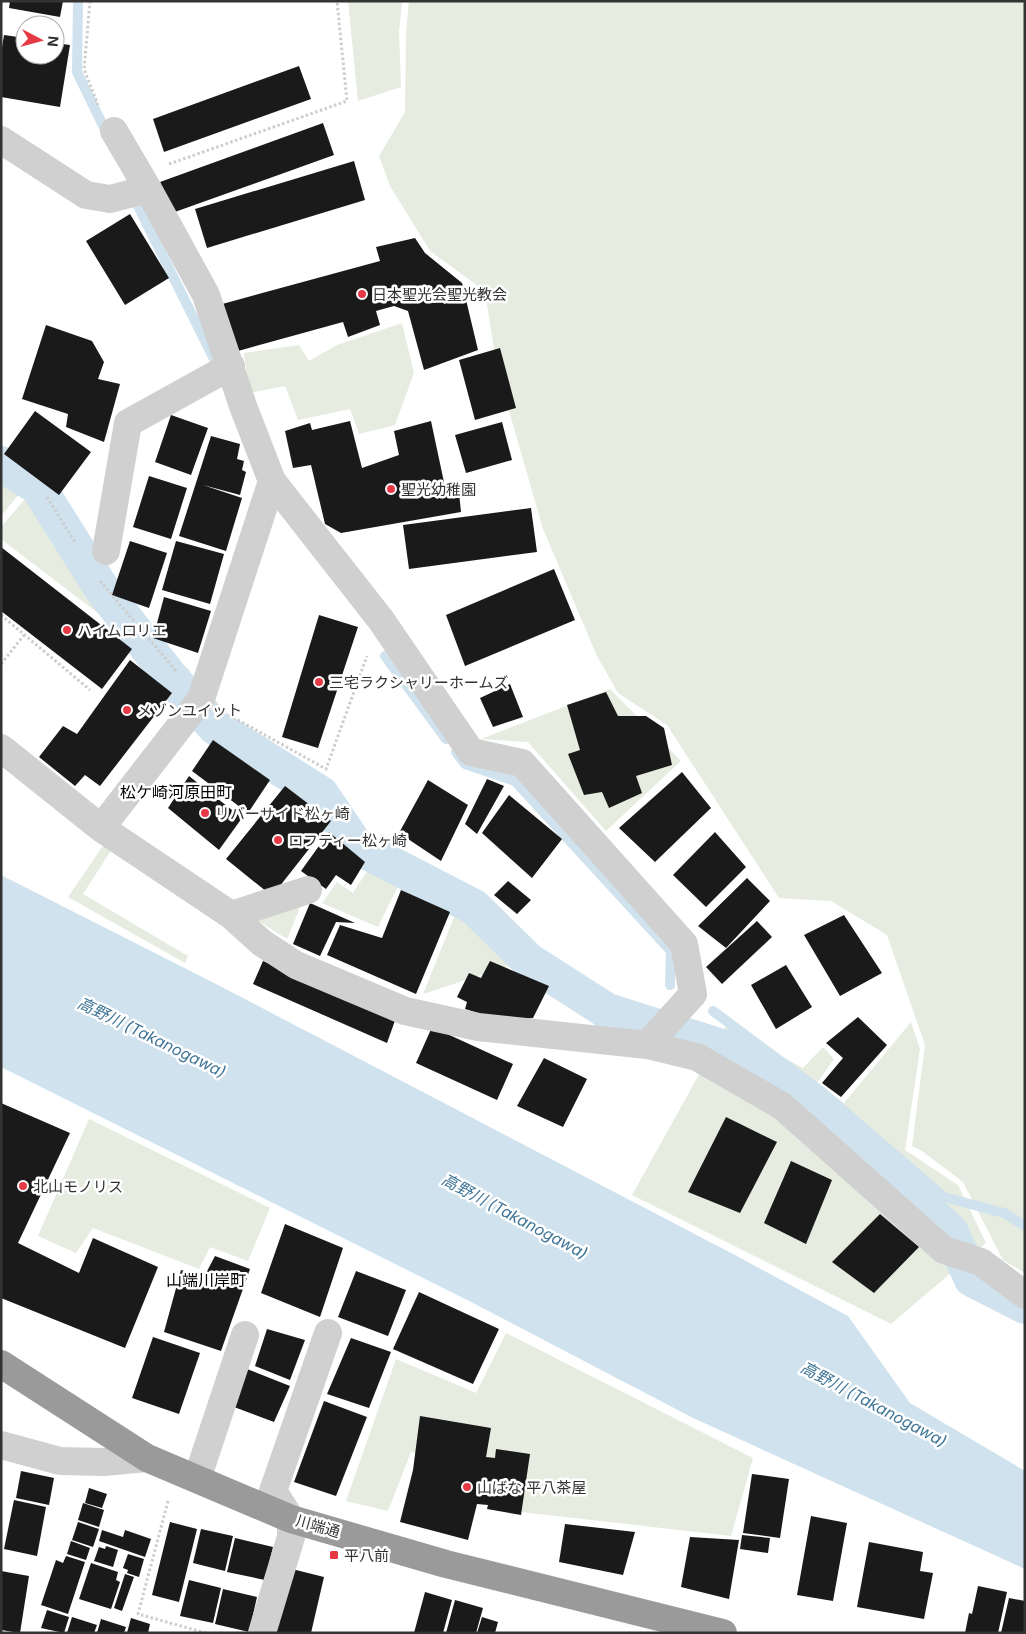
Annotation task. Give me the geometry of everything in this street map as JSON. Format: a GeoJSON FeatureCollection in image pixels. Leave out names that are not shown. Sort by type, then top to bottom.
{"type":"FeatureCollection","features":[{"type":"Feature","properties":{"kind":"highway","name":"川端通"},"geometry":{"type":"LineString","coordinates":[[1,1364],[147,1458],[291,1519],[651,1624],[722,1633]]}},
{"type":"Feature","properties":{"kind":"street"},"geometry":{"type":"LineString","coordinates":[[114,131],[206,295],[243,406],[272,481],[381,620],[471,752],[522,763],[684,944],[693,994],[651,1040]]}},
{"type":"Feature","properties":{"kind":"street"},"geometry":{"type":"LineString","coordinates":[[1,140],[86,195],[110,199],[144,182]]}},
{"type":"Feature","properties":{"kind":"street"},"geometry":{"type":"LineString","coordinates":[[106,551],[128,423],[231,366]]}},
{"type":"Feature","properties":{"kind":"street"},"geometry":{"type":"LineString","coordinates":[[101,828],[197,705],[272,481]]}},
{"type":"Feature","properties":{"kind":"street"},"geometry":{"type":"LineString","coordinates":[[1,748],[101,828],[231,915],[262,943],[296,965],[405,1011],[478,1027],[651,1040],[697,1057],[782,1106],[944,1250],[981,1262],[1025,1295]]}},
{"type":"Feature","properties":{"kind":"street"},"geometry":{"type":"LineString","coordinates":[[231,915],[308,890]]}},
{"type":"Feature","properties":{"kind":"street"},"geometry":{"type":"LineString","coordinates":[[262,1633],[290,1537],[291,1519],[274,1491],[328,1333]]}},
{"type":"Feature","properties":{"kind":"street"},"geometry":{"type":"LineString","coordinates":[[197,1479],[245,1336]]}},
{"type":"Feature","properties":{"kind":"street"},"geometry":{"type":"LineString","coordinates":[[1,1445],[60,1461],[104,1462],[147,1458]]}},
{"type":"Feature","properties":{"kind":"path"},"geometry":{"type":"LineString","coordinates":[[90,1],[84,70],[97,104],[114,131]]}},
{"type":"Feature","properties":{"kind":"path"},"geometry":{"type":"LineString","coordinates":[[144,182],[347,101],[338,1]]}},
{"type":"Feature","properties":{"kind":"path"},"geometry":{"type":"LineString","coordinates":[[48,497],[78,547]]}},
{"type":"Feature","properties":{"kind":"path"},"geometry":{"type":"LineString","coordinates":[[99,580],[197,705],[326,769],[381,620]]}},
{"type":"Feature","properties":{"kind":"path"},"geometry":{"type":"LineString","coordinates":[[1,615],[90,690]]}},
{"type":"Feature","properties":{"kind":"path"},"geometry":{"type":"LineString","coordinates":[[1,664],[24,635]]}},
{"type":"Feature","properties":{"kind":"path"},"geometry":{"type":"LineString","coordinates":[[170,1493],[138,1614],[206,1633]]}},
{"type":"Feature","properties":{"kind":"shaded area"},"geometry":{"type":"Polygon","coordinates":[[[348,1],[402,1],[399,32],[401,87],[358,101],[348,1]]]}},
{"type":"Feature","properties":{"kind":"shaded area"},"geometry":{"type":"Polygon","coordinates":[[[409,1],[1025,1],[1025,1273],[1003,1260],[963,1182],[922,1151],[912,1146],[925,1045],[887,935],[831,901],[779,898],[667,725],[618,693],[597,656],[543,529],[497,369],[485,291],[430,251],[390,186],[379,156],[405,112],[406,33],[409,1]]]}},
{"type":"Feature","properties":{"kind":"shaded area"},"geometry":{"type":"Polygon","coordinates":[[[402,323],[414,373],[395,425],[359,434],[350,409],[298,420],[285,386],[249,393],[244,353],[299,345],[309,361],[337,345],[402,323]]]}},
{"type":"Feature","properties":{"kind":"shaded area"},"geometry":{"type":"Polygon","coordinates":[[[1,473],[25,487],[1,516],[1,473]]]}},
{"type":"Feature","properties":{"kind":"shaded area"},"geometry":{"type":"Polygon","coordinates":[[[32,491],[134,641],[1,539],[1,527],[32,491]]]}},
{"type":"Feature","properties":{"kind":"shaded area"},"geometry":{"type":"Polygon","coordinates":[[[153,642],[190,670],[186,686],[153,642]]]}},
{"type":"Feature","properties":{"kind":"shaded area"},"geometry":{"type":"Polygon","coordinates":[[[610,689],[681,761],[606,831],[528,742],[481,739],[610,689]]]}},
{"type":"Feature","properties":{"kind":"shaded area"},"geometry":{"type":"Polygon","coordinates":[[[206,713],[264,743],[260,751],[219,726],[206,713]]]}},
{"type":"Feature","properties":{"kind":"shaded area"},"geometry":{"type":"Polygon","coordinates":[[[111,834],[119,838],[83,894],[188,956],[185,963],[68,897],[111,834]]]}},
{"type":"Feature","properties":{"kind":"shaded area"},"geometry":{"type":"Polygon","coordinates":[[[372,863],[402,878],[378,927],[322,903],[337,882],[353,893],[372,863]]]}},
{"type":"Feature","properties":{"kind":"shaded area"},"geometry":{"type":"Polygon","coordinates":[[[302,903],[287,939],[252,917],[302,903]]]}},
{"type":"Feature","properties":{"kind":"shaded area"},"geometry":{"type":"Polygon","coordinates":[[[457,910],[518,963],[423,994],[457,910]]]}},
{"type":"Feature","properties":{"kind":"shaded area"},"geometry":{"type":"Polygon","coordinates":[[[911,1022],[920,1049],[905,1150],[958,1185],[986,1243],[891,1324],[632,1195],[726,1026],[803,1068],[823,1047],[834,1059],[817,1083],[844,1103],[911,1022]]]}},
{"type":"Feature","properties":{"kind":"shaded area"},"geometry":{"type":"Polygon","coordinates":[[[89,1119],[270,1208],[248,1261],[210,1247],[199,1269],[93,1228],[76,1253],[38,1236],[89,1119]]]}},
{"type":"Feature","properties":{"kind":"shaded area"},"geometry":{"type":"Polygon","coordinates":[[[506,1333],[753,1458],[731,1536],[487,1508],[497,1474],[411,1452],[388,1511],[346,1501],[396,1359],[476,1393],[506,1333]]]}},
{"type":"Feature","properties":{"kind":"water","name":"高野川 (Takanogawa)"},"geometry":{"type":"Polygon","coordinates":[[[1,875],[218,985],[848,1316],[910,1403],[1025,1471],[1025,1569],[693,1418],[473,1303],[1,1067],[1,875]]]}},
{"type":"Feature","properties":{"kind":"building"},"geometry":{"type":"Polygon","coordinates":[[[10,1],[63,1],[60,15],[49,15],[9,8],[10,1]]]}},
{"type":"Feature","properties":{"kind":"building"},"geometry":{"type":"Polygon","coordinates":[[[4,35],[15,37],[15,65],[65,65],[65,44],[70,45],[60,107],[1,97],[1,54],[4,35]]]}},
{"type":"Feature","properties":{"kind":"building"},"geometry":{"type":"Polygon","coordinates":[[[299,66],[311,99],[164,152],[153,119],[299,66]]]}},
{"type":"Feature","properties":{"kind":"building"},"geometry":{"type":"Polygon","coordinates":[[[323,123],[334,155],[172,213],[160,182],[323,123]]]}},
{"type":"Feature","properties":{"kind":"building"},"geometry":{"type":"Polygon","coordinates":[[[354,161],[365,200],[207,248],[195,209],[354,161]]]}},
{"type":"Feature","properties":{"kind":"building"},"geometry":{"type":"Polygon","coordinates":[[[130,214],[169,278],[125,305],[86,241],[130,214]]]}},
{"type":"Feature","properties":{"kind":"building","name":"日本聖光会聖光教会"},"geometry":{"type":"Polygon","coordinates":[[[415,238],[425,253],[462,283],[478,350],[424,370],[408,311],[394,306],[376,311],[380,325],[348,337],[343,322],[238,351],[215,306],[380,261],[376,247],[415,238]]]}},
{"type":"Feature","properties":{"kind":"building"},"geometry":{"type":"Polygon","coordinates":[[[46,325],[92,341],[104,362],[98,379],[120,384],[104,442],[66,427],[68,414],[22,399],[46,325]]]}},
{"type":"Feature","properties":{"kind":"building"},"geometry":{"type":"Polygon","coordinates":[[[500,348],[516,408],[475,420],[459,360],[500,348]]]}},
{"type":"Feature","properties":{"kind":"building"},"geometry":{"type":"Polygon","coordinates":[[[35,411],[91,452],[59,495],[4,454],[35,411]]]}},
{"type":"Feature","properties":{"kind":"building"},"geometry":{"type":"Polygon","coordinates":[[[171,415],[208,428],[191,475],[155,462],[171,415]]]}},
{"type":"Feature","properties":{"kind":"building","name":"聖光幼稚園"},"geometry":{"type":"Polygon","coordinates":[[[350,421],[362,468],[399,455],[394,431],[431,421],[445,487],[458,483],[461,512],[341,533],[325,524],[311,465],[293,468],[285,431],[310,423],[312,430],[350,421]]]}},
{"type":"Feature","properties":{"kind":"building"},"geometry":{"type":"Polygon","coordinates":[[[502,422],[512,460],[466,473],[455,435],[502,422]]]}},
{"type":"Feature","properties":{"kind":"building"},"geometry":{"type":"Polygon","coordinates":[[[211,436],[240,444],[237,459],[244,461],[242,470],[246,472],[240,495],[203,485],[242,498],[226,551],[179,536],[211,436]]]}},
{"type":"Feature","properties":{"kind":"building"},"geometry":{"type":"Polygon","coordinates":[[[149,476],[187,488],[171,539],[133,527],[149,476]]]}},
{"type":"Feature","properties":{"kind":"building"},"geometry":{"type":"Polygon","coordinates":[[[531,508],[537,552],[409,569],[403,525],[531,508]]]}},
{"type":"Feature","properties":{"kind":"building"},"geometry":{"type":"Polygon","coordinates":[[[130,541],[167,553],[149,608],[112,595],[130,541]]]}},
{"type":"Feature","properties":{"kind":"building"},"geometry":{"type":"Polygon","coordinates":[[[176,541],[224,554],[210,604],[162,590],[176,541]]]}},
{"type":"Feature","properties":{"kind":"building","name":"ハイムロリエ"},"geometry":{"type":"Polygon","coordinates":[[[1,547],[132,649],[102,689],[1,611],[1,547]]]}},
{"type":"Feature","properties":{"kind":"building"},"geometry":{"type":"Polygon","coordinates":[[[554,569],[575,620],[465,666],[446,615],[554,569]]]}},
{"type":"Feature","properties":{"kind":"building"},"geometry":{"type":"Polygon","coordinates":[[[164,597],[211,611],[198,653],[153,638],[164,597]]]}},
{"type":"Feature","properties":{"kind":"building","name":"三宅ラクシャリーホームズ"},"geometry":{"type":"Polygon","coordinates":[[[319,615],[358,627],[318,748],[282,737],[319,615]]]}},
{"type":"Feature","properties":{"kind":"building","name":"メゾンユイット"},"geometry":{"type":"Polygon","coordinates":[[[130,660],[172,693],[100,786],[85,775],[75,786],[39,757],[63,726],[77,734],[130,660]]]}},
{"type":"Feature","properties":{"kind":"building"},"geometry":{"type":"Polygon","coordinates":[[[510,684],[523,717],[493,727],[480,698],[510,684]]]}},
{"type":"Feature","properties":{"kind":"building"},"geometry":{"type":"Polygon","coordinates":[[[606,692],[618,716],[646,716],[664,728],[672,765],[636,776],[642,793],[609,808],[602,792],[584,795],[568,754],[580,750],[567,705],[606,692]]]}},
{"type":"Feature","properties":{"kind":"building"},"geometry":{"type":"Polygon","coordinates":[[[213,740],[270,780],[248,813],[192,771],[213,740]]]}},
{"type":"Feature","properties":{"kind":"building"},"geometry":{"type":"Polygon","coordinates":[[[682,772],[711,808],[655,862],[619,828],[682,772]]]}},
{"type":"Feature","properties":{"kind":"building","name":"リバーサイド松ヶ崎"},"geometry":{"type":"Polygon","coordinates":[[[189,776],[242,818],[219,850],[168,808],[189,776]]]}},
{"type":"Feature","properties":{"kind":"building"},"geometry":{"type":"Polygon","coordinates":[[[487,779],[504,786],[477,834],[465,824],[487,779]]]}},
{"type":"Feature","properties":{"kind":"building"},"geometry":{"type":"Polygon","coordinates":[[[428,780],[468,805],[441,861],[399,833],[428,780]]]}},
{"type":"Feature","properties":{"kind":"building","name":"ロフティー松ヶ崎"},"geometry":{"type":"Polygon","coordinates":[[[285,786],[331,821],[272,896],[226,859],[285,786]]]}},
{"type":"Feature","properties":{"kind":"building"},"geometry":{"type":"Polygon","coordinates":[[[509,795],[562,839],[532,878],[482,833],[509,795]]]}},
{"type":"Feature","properties":{"kind":"building"},"geometry":{"type":"Polygon","coordinates":[[[329,832],[365,862],[351,885],[336,875],[326,889],[301,871],[329,832]]]}},
{"type":"Feature","properties":{"kind":"building"},"geometry":{"type":"Polygon","coordinates":[[[715,832],[746,867],[706,907],[673,875],[715,832]]]}},
{"type":"Feature","properties":{"kind":"building"},"geometry":{"type":"Polygon","coordinates":[[[747,878],[770,901],[726,948],[698,926],[747,878]]]}},
{"type":"Feature","properties":{"kind":"building"},"geometry":{"type":"Polygon","coordinates":[[[508,881],[531,900],[517,914],[494,895],[508,881]]]}},
{"type":"Feature","properties":{"kind":"building"},"geometry":{"type":"Polygon","coordinates":[[[401,890],[450,912],[416,994],[327,955],[340,925],[382,938],[401,890]]]}},
{"type":"Feature","properties":{"kind":"building"},"geometry":{"type":"Polygon","coordinates":[[[310,903],[355,923],[336,922],[320,956],[293,944],[310,903]]]}},
{"type":"Feature","properties":{"kind":"building"},"geometry":{"type":"Polygon","coordinates":[[[844,915],[882,973],[840,996],[804,935],[844,915]]]}},
{"type":"Feature","properties":{"kind":"building"},"geometry":{"type":"Polygon","coordinates":[[[757,921],[772,937],[722,984],[706,967],[757,921]]]}},
{"type":"Feature","properties":{"kind":"building"},"geometry":{"type":"Polygon","coordinates":[[[263,961],[397,1015],[387,1043],[253,984],[263,961]]]}},
{"type":"Feature","properties":{"kind":"building"},"geometry":{"type":"Polygon","coordinates":[[[490,961],[549,986],[533,1018],[505,1021],[465,1009],[467,1002],[457,997],[469,973],[481,978],[490,961]]]}},
{"type":"Feature","properties":{"kind":"building"},"geometry":{"type":"Polygon","coordinates":[[[786,965],[812,1007],[776,1029],[751,985],[786,965]]]}},
{"type":"Feature","properties":{"kind":"building"},"geometry":{"type":"Polygon","coordinates":[[[858,1017],[887,1045],[841,1097],[822,1083],[843,1058],[826,1043],[858,1017]]]}},
{"type":"Feature","properties":{"kind":"building"},"geometry":{"type":"Polygon","coordinates":[[[432,1027],[513,1064],[497,1100],[416,1063],[432,1027]]]}},
{"type":"Feature","properties":{"kind":"building"},"geometry":{"type":"Polygon","coordinates":[[[544,1058],[587,1079],[563,1127],[517,1106],[544,1058]]]}},
{"type":"Feature","properties":{"kind":"building","name":"北山モノリス"},"geometry":{"type":"Polygon","coordinates":[[[1,1103],[70,1133],[18,1243],[79,1273],[93,1238],[158,1267],[125,1348],[1,1298],[1,1103]]]}},
{"type":"Feature","properties":{"kind":"building"},"geometry":{"type":"Polygon","coordinates":[[[726,1117],[777,1142],[740,1213],[688,1192],[726,1117]]]}},
{"type":"Feature","properties":{"kind":"building"},"geometry":{"type":"Polygon","coordinates":[[[791,1161],[832,1180],[806,1244],[764,1223],[791,1161]]]}},
{"type":"Feature","properties":{"kind":"building"},"geometry":{"type":"Polygon","coordinates":[[[880,1214],[919,1247],[874,1293],[832,1262],[880,1214]]]}},
{"type":"Feature","properties":{"kind":"building"},"geometry":{"type":"Polygon","coordinates":[[[285,1224],[343,1248],[320,1317],[261,1293],[285,1224]]]}},
{"type":"Feature","properties":{"kind":"building"},"geometry":{"type":"Polygon","coordinates":[[[215,1256],[250,1269],[221,1351],[164,1332],[181,1270],[204,1277],[215,1256]]]}},
{"type":"Feature","properties":{"kind":"building"},"geometry":{"type":"Polygon","coordinates":[[[356,1271],[406,1290],[388,1336],[338,1317],[356,1271]]]}},
{"type":"Feature","properties":{"kind":"building"},"geometry":{"type":"Polygon","coordinates":[[[419,1292],[499,1329],[473,1384],[393,1349],[419,1292]]]}},
{"type":"Feature","properties":{"kind":"building"},"geometry":{"type":"Polygon","coordinates":[[[267,1329],[305,1340],[290,1380],[255,1366],[267,1329]]]}},
{"type":"Feature","properties":{"kind":"building"},"geometry":{"type":"Polygon","coordinates":[[[153,1337],[200,1353],[179,1414],[132,1398],[153,1337]]]}},
{"type":"Feature","properties":{"kind":"building"},"geometry":{"type":"Polygon","coordinates":[[[351,1338],[391,1352],[369,1408],[327,1394],[351,1338]]]}},
{"type":"Feature","properties":{"kind":"building"},"geometry":{"type":"Polygon","coordinates":[[[247,1369],[290,1386],[274,1422],[234,1407],[247,1369]]]}},
{"type":"Feature","properties":{"kind":"building"},"geometry":{"type":"Polygon","coordinates":[[[324,1401],[367,1417],[336,1496],[294,1482],[324,1401]]]}},
{"type":"Feature","properties":{"kind":"building","name":"山ばな 平八茶屋"},"geometry":{"type":"Polygon","coordinates":[[[420,1416],[491,1428],[486,1457],[495,1458],[496,1449],[530,1454],[521,1515],[487,1509],[488,1505],[477,1504],[468,1540],[400,1522],[413,1470],[420,1416]]]}},
{"type":"Feature","properties":{"kind":"building"},"geometry":{"type":"Polygon","coordinates":[[[21,1471],[54,1478],[49,1505],[16,1498],[21,1471]]]}},
{"type":"Feature","properties":{"kind":"building"},"geometry":{"type":"Polygon","coordinates":[[[752,1474],[789,1479],[780,1538],[743,1533],[752,1474]]]}},
{"type":"Feature","properties":{"kind":"building"},"geometry":{"type":"Polygon","coordinates":[[[89,1488],[107,1494],[102,1508],[85,1503],[89,1488]]]}},
{"type":"Feature","properties":{"kind":"building"},"geometry":{"type":"Polygon","coordinates":[[[14,1500],[46,1507],[37,1556],[4,1549],[14,1500]]]}},
{"type":"Feature","properties":{"kind":"building"},"geometry":{"type":"Polygon","coordinates":[[[83,1503],[104,1510],[99,1527],[78,1520],[83,1503]]]}},
{"type":"Feature","properties":{"kind":"building"},"geometry":{"type":"Polygon","coordinates":[[[811,1516],[847,1523],[833,1601],[797,1595],[811,1516]]]}},
{"type":"Feature","properties":{"kind":"building"},"geometry":{"type":"Polygon","coordinates":[[[78,1522],[99,1529],[93,1547],[72,1540],[78,1522]]]}},
{"type":"Feature","properties":{"kind":"building"},"geometry":{"type":"Polygon","coordinates":[[[170,1522],[197,1529],[179,1602],[152,1595],[170,1522]]]}},
{"type":"Feature","properties":{"kind":"building"},"geometry":{"type":"Polygon","coordinates":[[[565,1524],[635,1532],[623,1575],[559,1562],[565,1524]]]}},
{"type":"Feature","properties":{"kind":"building"},"geometry":{"type":"Polygon","coordinates":[[[201,1529],[233,1536],[225,1571],[193,1563],[201,1529]]]}},
{"type":"Feature","properties":{"kind":"building"},"geometry":{"type":"Polygon","coordinates":[[[102,1530],[123,1537],[125,1530],[151,1539],[145,1557],[99,1541],[102,1530]]]}},
{"type":"Feature","properties":{"kind":"building"},"geometry":{"type":"Polygon","coordinates":[[[742,1535],[770,1538],[768,1553],[740,1549],[742,1535]]]}},
{"type":"Feature","properties":{"kind":"building"},"geometry":{"type":"Polygon","coordinates":[[[690,1537],[739,1540],[729,1599],[681,1587],[690,1537]]]}},
{"type":"Feature","properties":{"kind":"building"},"geometry":{"type":"Polygon","coordinates":[[[235,1538],[273,1547],[265,1580],[227,1572],[235,1538]]]}},
{"type":"Feature","properties":{"kind":"building"},"geometry":{"type":"Polygon","coordinates":[[[71,1541],[90,1548],[86,1560],[67,1554],[71,1541]]]}},
{"type":"Feature","properties":{"kind":"building"},"geometry":{"type":"Polygon","coordinates":[[[869,1542],[923,1552],[920,1571],[933,1573],[924,1619],[857,1607],[869,1542]]]}},
{"type":"Feature","properties":{"kind":"building"},"geometry":{"type":"Polygon","coordinates":[[[106,1546],[118,1550],[113,1567],[94,1561],[99,1547],[105,1549],[106,1546]]]}},
{"type":"Feature","properties":{"kind":"building"},"geometry":{"type":"Polygon","coordinates":[[[128,1554],[144,1559],[139,1577],[127,1573],[128,1570],[123,1568],[128,1554]]]}},
{"type":"Feature","properties":{"kind":"building"},"geometry":{"type":"Polygon","coordinates":[[[66,1556],[85,1562],[68,1614],[41,1605],[56,1560],[63,1563],[66,1556]]]}},
{"type":"Feature","properties":{"kind":"building"},"geometry":{"type":"Polygon","coordinates":[[[91,1563],[118,1572],[116,1580],[120,1582],[111,1609],[79,1599],[91,1563]]]}},
{"type":"Feature","properties":{"kind":"building"},"geometry":{"type":"Polygon","coordinates":[[[292,1569],[324,1577],[311,1633],[276,1633],[292,1569]]]}},
{"type":"Feature","properties":{"kind":"building"},"geometry":{"type":"Polygon","coordinates":[[[1,1571],[29,1576],[20,1633],[1,1630],[1,1571]]]}},
{"type":"Feature","properties":{"kind":"building"},"geometry":{"type":"Polygon","coordinates":[[[125,1574],[134,1577],[122,1611],[114,1608],[125,1574]]]}},
{"type":"Feature","properties":{"kind":"building"},"geometry":{"type":"Polygon","coordinates":[[[189,1580],[221,1588],[213,1623],[180,1616],[189,1580]]]}},
{"type":"Feature","properties":{"kind":"building"},"geometry":{"type":"Polygon","coordinates":[[[978,1586],[1007,1592],[998,1633],[965,1633],[969,1613],[972,1614],[978,1586]]]}},
{"type":"Feature","properties":{"kind":"building"},"geometry":{"type":"Polygon","coordinates":[[[223,1589],[257,1597],[249,1632],[215,1624],[223,1589]]]}},
{"type":"Feature","properties":{"kind":"building"},"geometry":{"type":"Polygon","coordinates":[[[425,1592],[452,1600],[443,1633],[414,1633],[425,1592]]]}},
{"type":"Feature","properties":{"kind":"building"},"geometry":{"type":"Polygon","coordinates":[[[1009,1598],[1025,1601],[1025,1633],[1001,1633],[1009,1598]]]}},
{"type":"Feature","properties":{"kind":"building"},"geometry":{"type":"Polygon","coordinates":[[[455,1600],[483,1608],[476,1633],[446,1633],[455,1600]]]}},
{"type":"Feature","properties":{"kind":"building"},"geometry":{"type":"Polygon","coordinates":[[[47,1610],[69,1617],[64,1633],[41,1628],[47,1610]]]}},
{"type":"Feature","properties":{"kind":"building"},"geometry":{"type":"Polygon","coordinates":[[[72,1617],[97,1625],[94,1633],[67,1633],[72,1617]]]}},
{"type":"Feature","properties":{"kind":"building"},"geometry":{"type":"Polygon","coordinates":[[[482,1617],[498,1622],[495,1633],[477,1633],[482,1617]]]}},
{"type":"Feature","properties":{"kind":"building"},"geometry":{"type":"Polygon","coordinates":[[[131,1618],[150,1624],[148,1633],[127,1633],[131,1618]]]}},
{"type":"Feature","properties":{"kind":"building"},"geometry":{"type":"Polygon","coordinates":[[[101,1619],[126,1627],[124,1633],[97,1633],[101,1619]]]}},
{"type":"Feature","properties":{"kind":"waterway"},"geometry":{"type":"LineString","coordinates":[[78,1],[77,72],[108,136]]}},
{"type":"Feature","properties":{"kind":"waterway"},"geometry":{"type":"LineString","coordinates":[[137,204],[215,361]]}},
{"type":"Feature","properties":{"kind":"waterway"},"geometry":{"type":"LineString","coordinates":[[1,464],[38,487],[102,589],[171,678],[215,727],[321,794],[356,846],[474,907],[529,961],[607,1011],[741,1053],[822,1116],[950,1231],[972,1279],[1025,1306]]}},
{"type":"Feature","properties":{"kind":"waterway"},"geometry":{"type":"LineString","coordinates":[[385,656],[446,739]]}},
{"type":"Feature","properties":{"kind":"waterway"},"geometry":{"type":"LineString","coordinates":[[456,752],[465,764],[515,781],[671,951],[670,985]]}},
{"type":"Feature","properties":{"kind":"waterway"},"geometry":{"type":"LineString","coordinates":[[713,1011],[822,1092],[944,1197],[1004,1213],[1025,1226]]}},
{"type":"Feature","properties":{"kind":"place","name":"日本聖光会聖光教会"},"geometry":{"type":"Point","coordinates":[362,294]}},
{"type":"Feature","properties":{"kind":"place","name":"聖光幼稚園"},"geometry":{"type":"Point","coordinates":[391,489]}},
{"type":"Feature","properties":{"kind":"place","name":"ハイムロリエ"},"geometry":{"type":"Point","coordinates":[67,630]}},
{"type":"Feature","properties":{"kind":"place","name":"三宅ラクシャリーホームズ"},"geometry":{"type":"Point","coordinates":[319,682]}},
{"type":"Feature","properties":{"kind":"place","name":"メゾンユイット"},"geometry":{"type":"Point","coordinates":[127,710]}},
{"type":"Feature","properties":{"kind":"place","name":"リバーサイド松ヶ崎"},"geometry":{"type":"Point","coordinates":[205,813]}},
{"type":"Feature","properties":{"kind":"place","name":"ロフティー松ヶ崎"},"geometry":{"type":"Point","coordinates":[278,840]}},
{"type":"Feature","properties":{"kind":"place","name":"北山モノリス"},"geometry":{"type":"Point","coordinates":[23,1186]}},
{"type":"Feature","properties":{"kind":"place","name":"山ばな 平八茶屋"},"geometry":{"type":"Point","coordinates":[467,1487]}},
{"type":"Feature","properties":{"kind":"place","name":"平八前"},"geometry":{"type":"Point","coordinates":[334,1555]}},
{"type":"Feature","properties":{"kind":"district","name":"松ケ崎河原田町"},"geometry":{"type":"Point","coordinates":[176,792]}},
{"type":"Feature","properties":{"kind":"district","name":"山端川岸町"},"geometry":{"type":"Point","coordinates":[206,1280]}}]}
